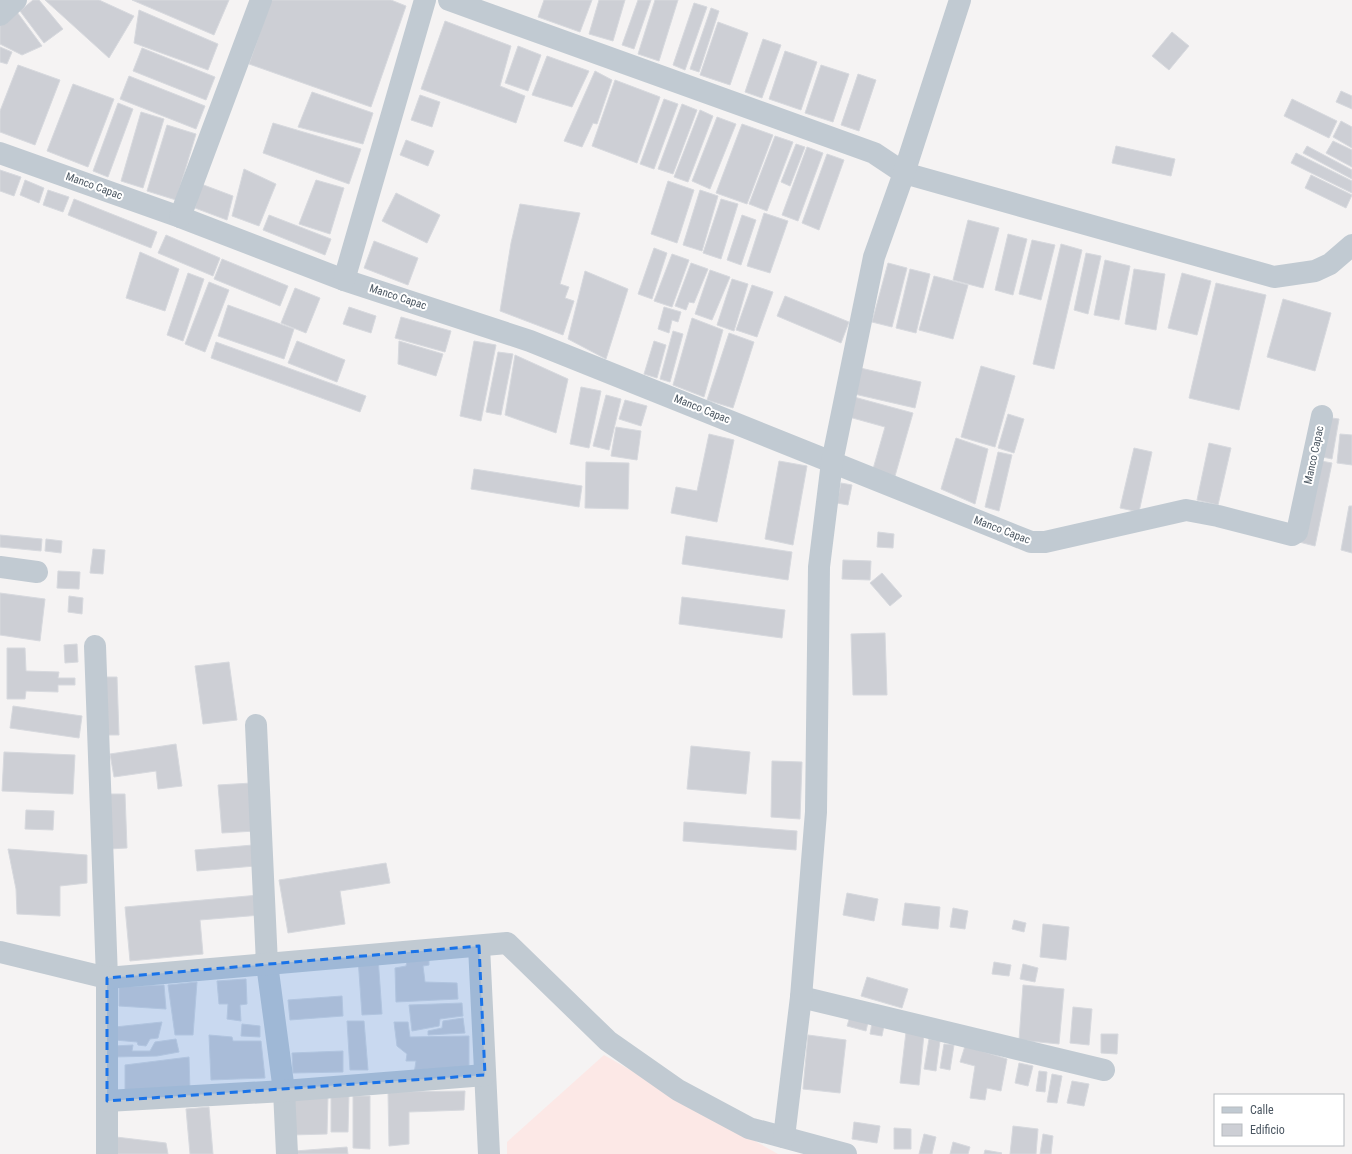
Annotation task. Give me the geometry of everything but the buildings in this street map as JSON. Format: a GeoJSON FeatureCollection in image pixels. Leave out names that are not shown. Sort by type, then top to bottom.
{"type":"FeatureCollection","features":[{"type":"Feature","properties":{"kind":"street"},"geometry":{"type":"LineString","coordinates":[[0,15],[16,0]]}},
{"type":"Feature","properties":{"kind":"street"},"geometry":{"type":"LineString","coordinates":[[180,217],[261,0]]}},
{"type":"Feature","properties":{"kind":"street"},"geometry":{"type":"LineString","coordinates":[[344,280],[425,0]]}},
{"type":"Feature","properties":{"kind":"street"},"geometry":{"type":"LineString","coordinates":[[449,0],[874,153],[904,173],[1274,277],[1315,271],[1330,264],[1352,245]]}},
{"type":"Feature","properties":{"kind":"street"},"geometry":{"type":"LineString","coordinates":[[792,1144],[801,997],[816,812],[819,567],[832,462],[874,257],[904,173],[960,0]]}},
{"type":"Feature","properties":{"kind":"street","name":"Manco Capac"},"geometry":{"type":"LineString","coordinates":[[0,153],[180,217],[344,280],[530,341],[1031,542],[1045,542],[1186,510],[1218,516],[1292,536],[1297,532],[1322,416]]}},
{"type":"Feature","properties":{"kind":"street"},"geometry":{"type":"LineString","coordinates":[[0,568],[37,572]]}},
{"type":"Feature","properties":{"kind":"street"},"geometry":{"type":"LineString","coordinates":[[95,646],[107,978],[107,1154]]}},
{"type":"Feature","properties":{"kind":"street"},"geometry":{"type":"LineString","coordinates":[[256,725],[267,964],[284,1091],[287,1154]]}},
{"type":"Feature","properties":{"kind":"street"},"geometry":{"type":"LineString","coordinates":[[0,952],[107,978],[507,943],[608,1041],[678,1090],[749,1128],[792,1144],[846,1154]]}},
{"type":"Feature","properties":{"kind":"street"},"geometry":{"type":"LineString","coordinates":[[479,946],[489,1154]]}},
{"type":"Feature","properties":{"kind":"street"},"geometry":{"type":"LineString","coordinates":[[801,997],[1104,1070]]}},
{"type":"Feature","properties":{"kind":"street"},"geometry":{"type":"LineString","coordinates":[[107,1101],[284,1091],[485,1075]]}},
{"type":"Feature","properties":{"kind":"highlighted area"},"geometry":{"type":"Polygon","coordinates":[[[479,946],[485,1075],[107,1101],[107,978],[479,946]]]}},
{"type":"Feature","properties":{"kind":"shaded area"},"geometry":{"type":"Polygon","coordinates":[[[604,1055],[778,1154],[507,1154],[507,1142],[604,1055]]]}}]}
